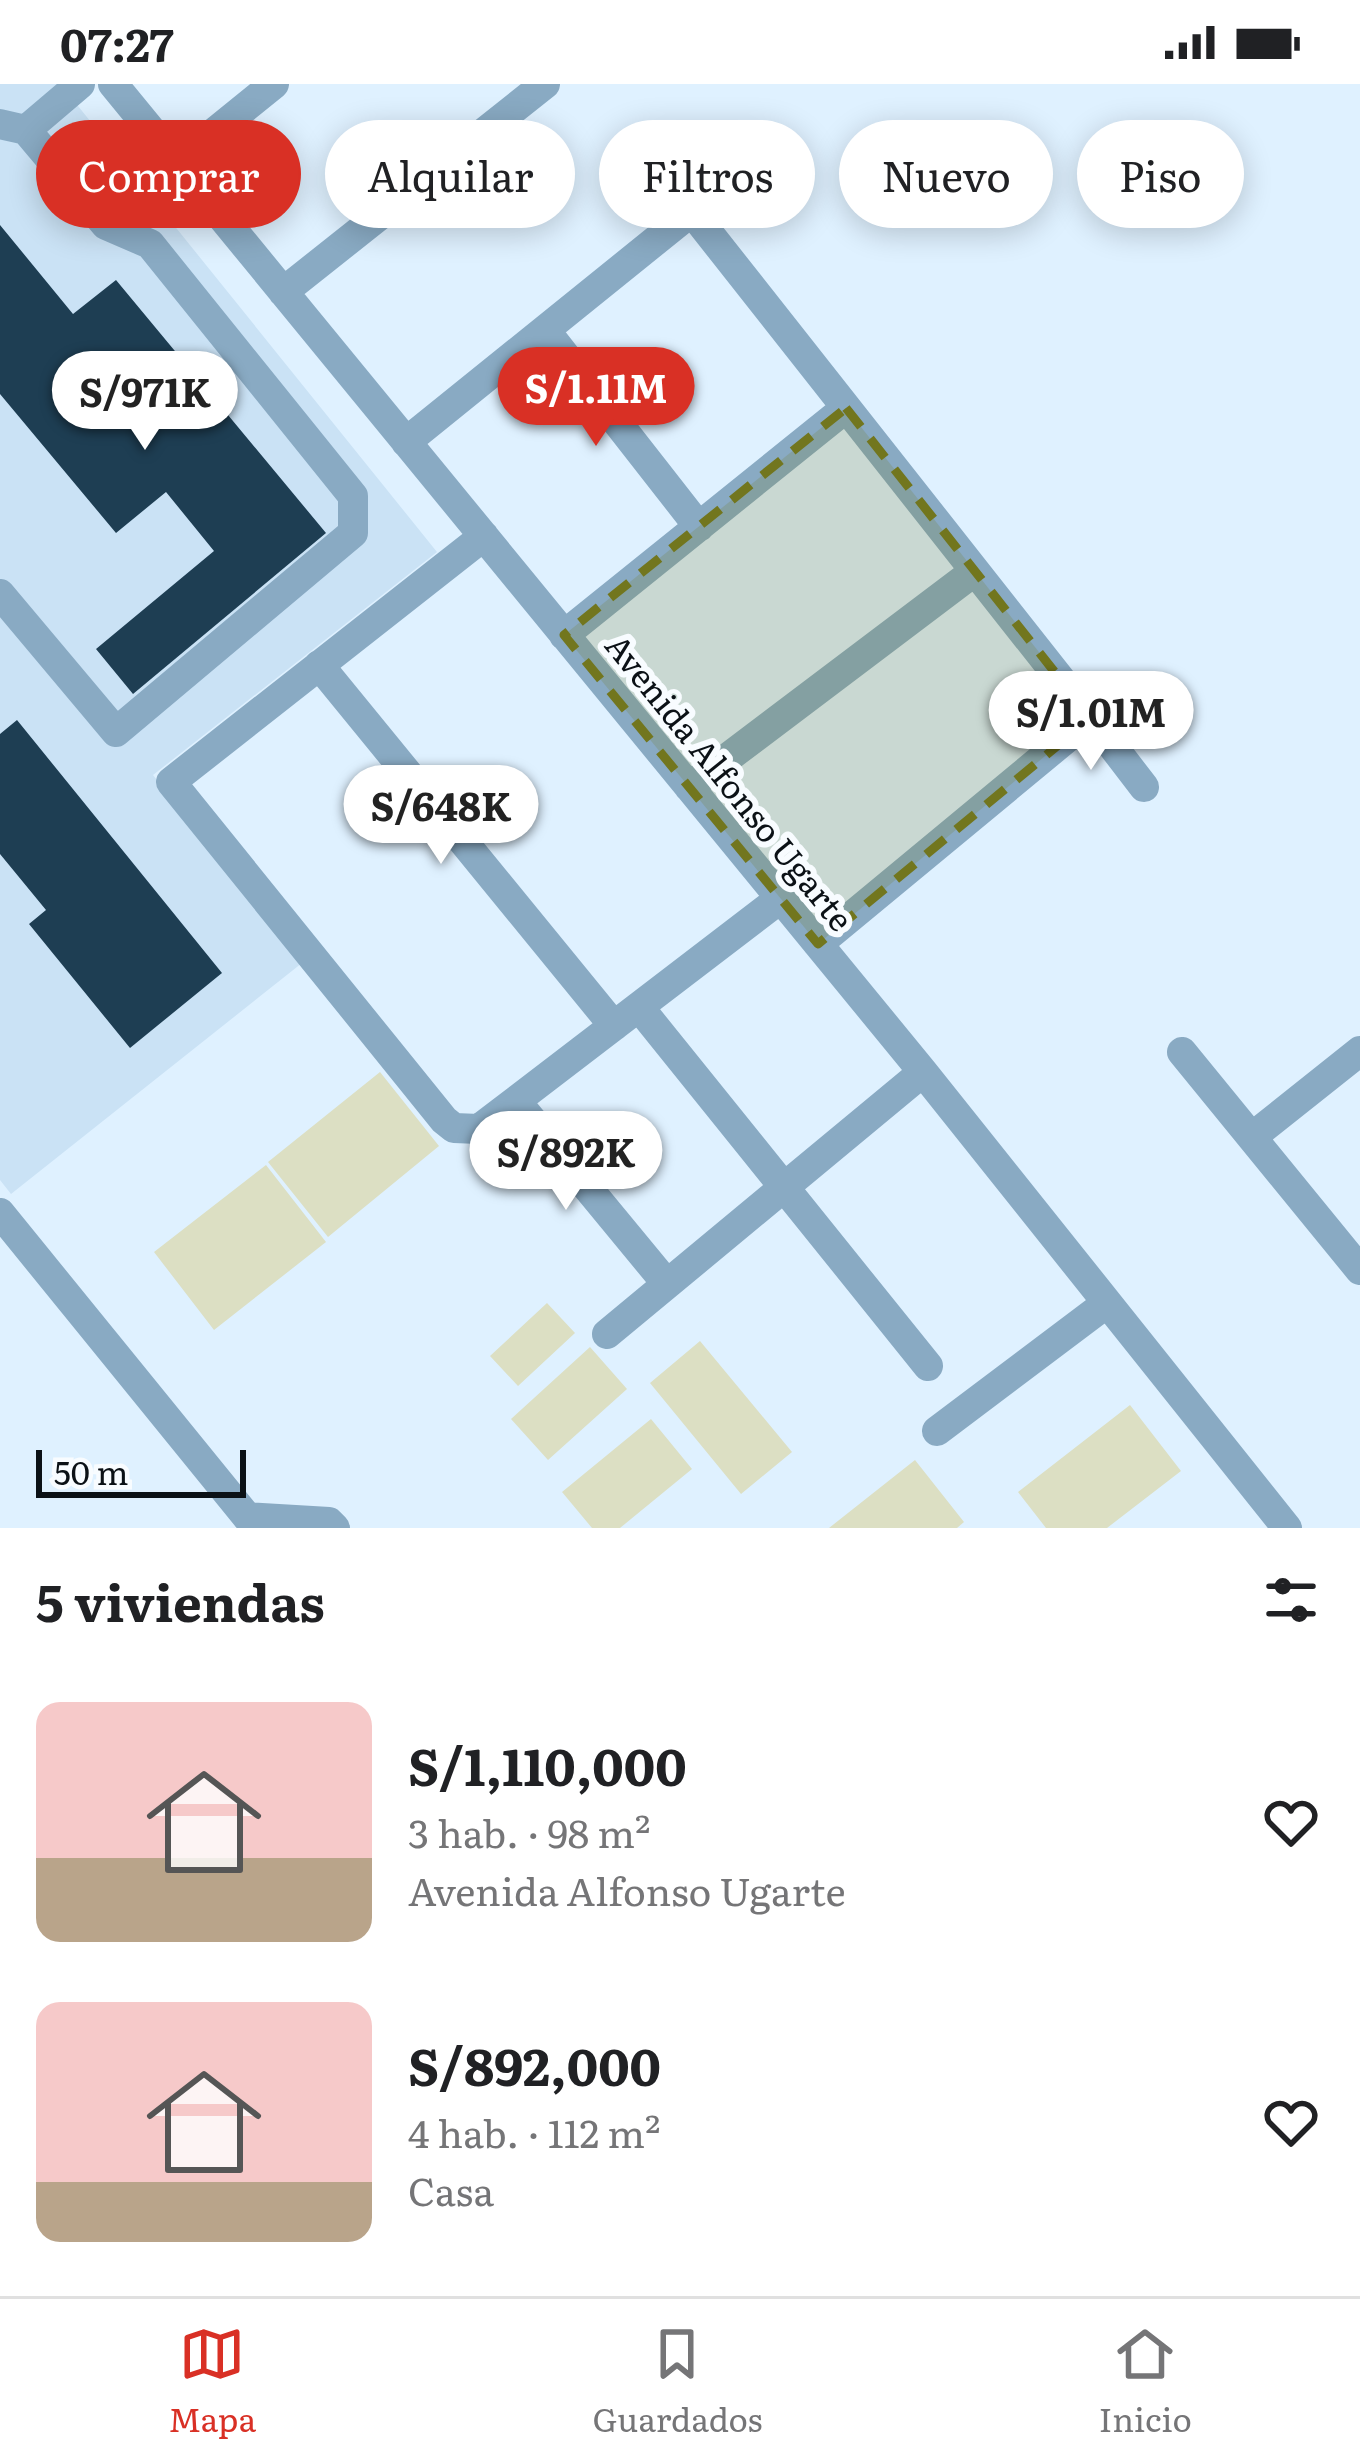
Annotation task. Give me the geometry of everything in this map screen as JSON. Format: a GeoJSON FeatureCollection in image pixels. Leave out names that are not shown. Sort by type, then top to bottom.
{"type":"FeatureCollection","features":[{"type":"Feature","properties":{"kind":"street"},"geometry":{"type":"LineString","coordinates":[[0,594],[116,732],[353,532],[352,496],[150,244],[106,225],[13,127],[80,84]]}},
{"type":"Feature","properties":{"kind":"street","name":"Avenida Alfonso Ugarte"},"geometry":{"type":"LineString","coordinates":[[113,84],[143,120]]}},
{"type":"Feature","properties":{"kind":"street"},"geometry":{"type":"LineString","coordinates":[[230,120],[274,84]]}},
{"type":"Feature","properties":{"kind":"street"},"geometry":{"type":"LineString","coordinates":[[283,292],[545,84]]}},
{"type":"Feature","properties":{"kind":"street","name":"Avenida Alfonso Ugarte"},"geometry":{"type":"LineString","coordinates":[[231,228],[781,898],[1287,1528]]}},
{"type":"Feature","properties":{"kind":"street"},"geometry":{"type":"LineString","coordinates":[[406,442],[672,228]]}},
{"type":"Feature","properties":{"kind":"street"},"geometry":{"type":"LineString","coordinates":[[705,228],[1144,787]]}},
{"type":"Feature","properties":{"kind":"street"},"geometry":{"type":"LineString","coordinates":[[545,329],[699,527]]}},
{"type":"Feature","properties":{"kind":"street"},"geometry":{"type":"LineString","coordinates":[[565,635],[846,407]]}},
{"type":"Feature","properties":{"kind":"street"},"geometry":{"type":"LineString","coordinates":[[484,536],[171,782],[444,1120],[454,1128],[479,1129],[781,898]]}},
{"type":"Feature","properties":{"kind":"street"},"geometry":{"type":"LineString","coordinates":[[689,787],[975,571]]}},
{"type":"Feature","properties":{"kind":"street"},"geometry":{"type":"LineString","coordinates":[[319,665],[614,1026]]}},
{"type":"Feature","properties":{"kind":"street"},"geometry":{"type":"LineString","coordinates":[[818,944],[1090,718]]}},
{"type":"Feature","properties":{"kind":"street"},"geometry":{"type":"LineString","coordinates":[[639,1007],[928,1366]]}},
{"type":"Feature","properties":{"kind":"street"},"geometry":{"type":"LineString","coordinates":[[1252,1137],[1360,1051]]}},
{"type":"Feature","properties":{"kind":"street"},"geometry":{"type":"LineString","coordinates":[[1182,1052],[1360,1270]]}},
{"type":"Feature","properties":{"kind":"street"},"geometry":{"type":"LineString","coordinates":[[607,1334],[922,1072]]}},
{"type":"Feature","properties":{"kind":"street"},"geometry":{"type":"LineString","coordinates":[[516,1101],[667,1284]]}},
{"type":"Feature","properties":{"kind":"street"},"geometry":{"type":"LineString","coordinates":[[0,1213],[251,1523],[329,1522],[334,1528]]}},
{"type":"Feature","properties":{"kind":"street"},"geometry":{"type":"LineString","coordinates":[[937,1431],[1107,1303]]}},
{"type":"Feature","properties":{"kind":"highlighted area"},"geometry":{"type":"Polygon","coordinates":[[[846,408],[1091,718],[818,944],[564,635],[846,408]]]}},
{"type":"Feature","properties":{"kind":"shaded area"},"geometry":{"type":"Polygon","coordinates":[[[0,84],[77,84],[74,101],[89,120],[36,120],[36,228],[177,228],[437,552],[153,775],[302,963],[11,1194],[0,1180],[0,84]]]}},
{"type":"Feature","properties":{"kind":"green space"},"geometry":{"type":"Polygon","coordinates":[[[380,1072],[439,1146],[328,1237],[268,1162],[380,1072]]]}},
{"type":"Feature","properties":{"kind":"green space"},"geometry":{"type":"Polygon","coordinates":[[[266,1165],[326,1242],[214,1330],[154,1252],[266,1165]]]}},
{"type":"Feature","properties":{"kind":"green space"},"geometry":{"type":"Polygon","coordinates":[[[547,1303],[575,1333],[518,1386],[490,1356],[547,1303]]]}},
{"type":"Feature","properties":{"kind":"green space"},"geometry":{"type":"Polygon","coordinates":[[[700,1341],[792,1452],[741,1494],[650,1383],[700,1341]]]}},
{"type":"Feature","properties":{"kind":"green space"},"geometry":{"type":"Polygon","coordinates":[[[590,1347],[627,1389],[548,1460],[511,1419],[590,1347]]]}},
{"type":"Feature","properties":{"kind":"green space"},"geometry":{"type":"Polygon","coordinates":[[[1130,1405],[1181,1471],[1107,1528],[1046,1528],[1018,1492],[1130,1405]]]}},
{"type":"Feature","properties":{"kind":"green space"},"geometry":{"type":"Polygon","coordinates":[[[651,1419],[692,1469],[620,1528],[592,1528],[562,1492],[651,1419]]]}},
{"type":"Feature","properties":{"kind":"green space"},"geometry":{"type":"Polygon","coordinates":[[[915,1460],[964,1522],[957,1528],[829,1528],[915,1460]]]}},
{"type":"Feature","properties":{"kind":"building"},"geometry":{"type":"Polygon","coordinates":[[[0,225],[73,314],[116,280],[326,533],[133,694],[96,649],[214,551],[166,492],[116,533],[0,394],[0,225]]]}},
{"type":"Feature","properties":{"kind":"building"},"geometry":{"type":"Polygon","coordinates":[[[17,720],[222,973],[130,1048],[29,924],[46,910],[0,854],[0,734],[17,720]]]}}]}
